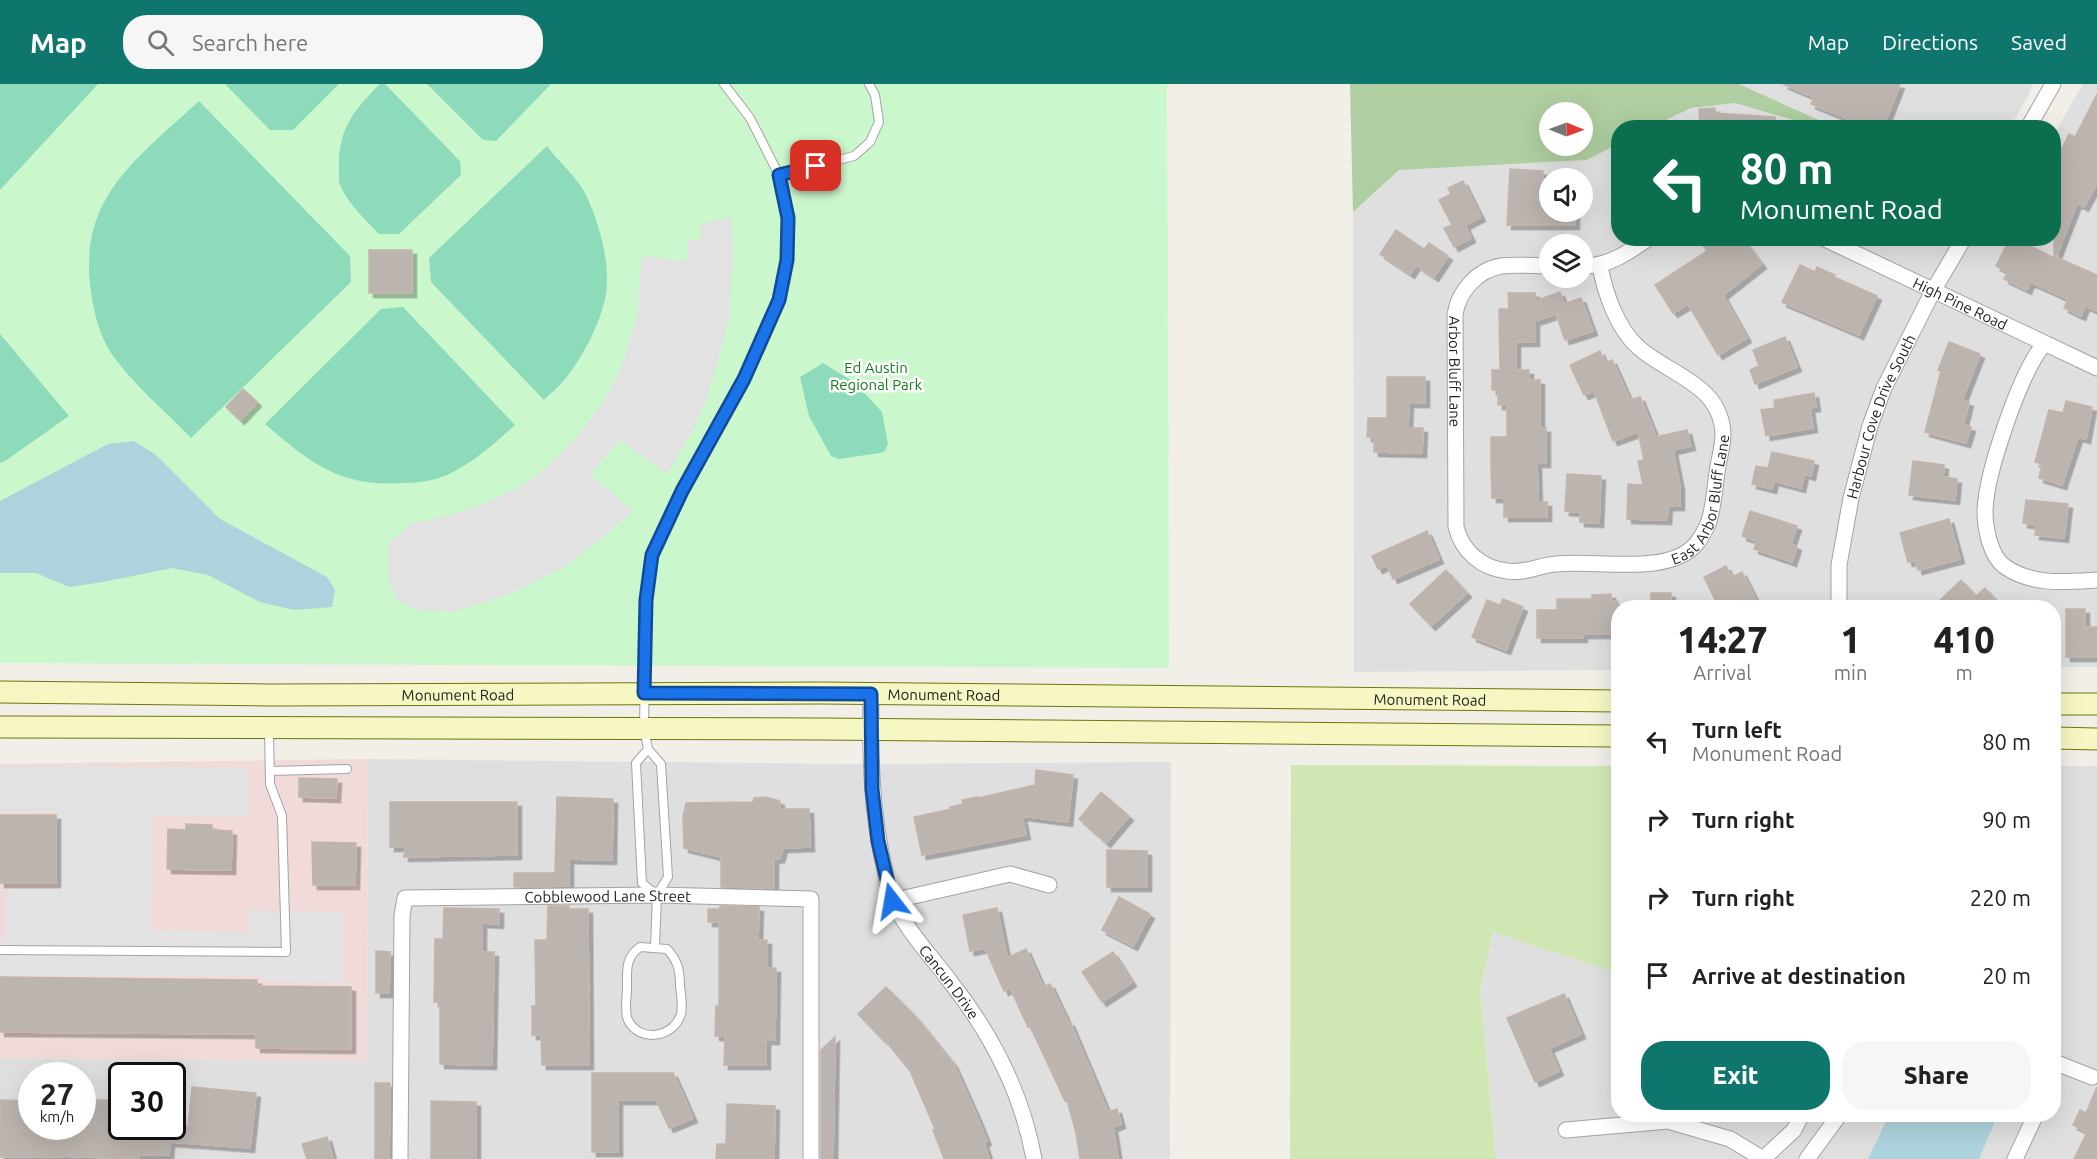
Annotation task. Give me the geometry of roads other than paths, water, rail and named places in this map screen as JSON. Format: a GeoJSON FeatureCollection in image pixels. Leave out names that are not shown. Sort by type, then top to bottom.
{"type":"FeatureCollection","features":[{"type":"Feature","properties":{"kind":"street"},"geometry":{"type":"LineString","coordinates":[[2033,120],[2053,84]]}},
{"type":"Feature","properties":{"kind":"street"},"geometry":{"type":"LineString","coordinates":[[1593,266],[1600,266],[1618,258],[1637,246]]}},
{"type":"Feature","properties":{"kind":"street","name":"High Pine Road"},"geometry":{"type":"LineString","coordinates":[[1840,246],[2097,368]]}},
{"type":"Feature","properties":{"kind":"street","name":"Harbour Cove Drive South"},"geometry":{"type":"LineString","coordinates":[[1839,600],[1839,565],[1860,457],[1884,388],[1933,291],[1959,246]]}},
{"type":"Feature","properties":{"kind":"street","name":"Arbor Bluff Lane"},"geometry":{"type":"LineString","coordinates":[[1464,546],[1455,527],[1454,513],[1455,315],[1457,305],[1470,282],[1491,269],[1508,266],[1539,266]]}},
{"type":"Feature","properties":{"kind":"street","name":"East Arbor Bluff Lane"},"geometry":{"type":"LineString","coordinates":[[1464,546],[1470,555],[1480,562],[1506,571],[1521,572],[1556,564],[1658,563],[1676,558],[1696,544],[1708,523],[1723,435],[1714,405],[1698,386],[1637,347],[1624,331],[1613,309],[1602,280],[1600,266]]}},
{"type":"Feature","properties":{"kind":"street"},"geometry":{"type":"LineString","coordinates":[[2044,344],[2034,356],[1994,465],[1985,511],[1987,537],[2002,564],[2028,579],[2097,580]]}},
{"type":"Feature","properties":{"kind":"street","name":"Monument Road"},"geometry":{"type":"LineString","coordinates":[[0,692],[268,695],[871,694],[1611,701]]}},
{"type":"Feature","properties":{"kind":"street","name":"Cancun Drive"},"geometry":{"type":"LineString","coordinates":[[871,694],[870,767],[878,841],[892,901],[989,1036],[1009,1074],[1023,1110],[1034,1159]]}},
{"type":"Feature","properties":{"kind":"street"},"geometry":{"type":"LineString","coordinates":[[268,695],[269,729]]}},
{"type":"Feature","properties":{"kind":"street"},"geometry":{"type":"LineString","coordinates":[[2061,704],[2097,704]]}},
{"type":"Feature","properties":{"kind":"street"},"geometry":{"type":"LineString","coordinates":[[0,727],[269,729],[646,739],[871,730],[1611,736]]}},
{"type":"Feature","properties":{"kind":"street"},"geometry":{"type":"LineString","coordinates":[[2061,738],[2097,739]]}},
{"type":"Feature","properties":{"kind":"street"},"geometry":{"type":"LineString","coordinates":[[892,901],[1010,874],[1048,885]]}},
{"type":"Feature","properties":{"kind":"street","name":"Cobblewood Lane Street"},"geometry":{"type":"LineString","coordinates":[[400,1159],[402,916],[405,898],[657,896],[811,899],[811,1159]]}},
{"type":"Feature","properties":{"kind":"street"},"geometry":{"type":"LineString","coordinates":[[2061,1069],[2094,1077]]}},
{"type":"Feature","properties":{"kind":"street"},"geometry":{"type":"LineString","coordinates":[[1566,1130],[1657,1122]]}},
{"type":"Feature","properties":{"kind":"street"},"geometry":{"type":"LineString","coordinates":[[1671,1122],[1730,1139],[1763,1159],[1794,1130],[1798,1122]]}},
{"type":"Feature","properties":{"kind":"street"},"geometry":{"type":"LineString","coordinates":[[1807,1159],[1834,1122]]}},
{"type":"Feature","properties":{"kind":"street"},"geometry":{"type":"LineString","coordinates":[[2015,1159],[2032,1122]]}},
{"type":"Feature","properties":{"kind":"lane"},"geometry":{"type":"LineString","coordinates":[[657,896],[642,883],[636,763],[646,739],[644,693],[646,600],[652,555],[682,491],[744,379],[779,300],[787,260],[788,218],[779,175],[750,118],[724,84]]}},
{"type":"Feature","properties":{"kind":"lane"},"geometry":{"type":"LineString","coordinates":[[779,175],[854,156],[870,142],[879,122],[875,95],[869,84]]}},
{"type":"Feature","properties":{"kind":"lane"},"geometry":{"type":"LineString","coordinates":[[0,950],[286,952],[282,816],[270,784],[269,729]]}},
{"type":"Feature","properties":{"kind":"lane"},"geometry":{"type":"LineString","coordinates":[[646,739],[660,764],[668,877],[657,896],[655,947]]}},
{"type":"Feature","properties":{"kind":"lane"},"geometry":{"type":"LineString","coordinates":[[270,771],[347,769]]}},
{"type":"Feature","properties":{"kind":"lane"},"geometry":{"type":"LineString","coordinates":[[640,947],[655,947],[667,949],[675,957],[679,966],[681,1013],[674,1026],[661,1035],[645,1035],[633,1028],[627,1017],[627,963],[632,953],[640,947]]}},
{"type":"Feature","properties":{"kind":"water"},"geometry":{"type":"Polygon","coordinates":[[[134,441],[156,455],[220,519],[327,577],[335,590],[332,607],[294,610],[260,602],[208,575],[172,568],[69,587],[36,573],[0,573],[0,501],[108,444],[134,441]]]}},
{"type":"Feature","properties":{"kind":"water"},"geometry":{"type":"Polygon","coordinates":[[[1886,1122],[1995,1122],[1979,1159],[1868,1159],[1886,1122]]]}},
{"type":"Feature","properties":{"kind":"park label","name":"Ed Austin Regional Park"},"geometry":{"type":"Point","coordinates":[876,376]}}]}
